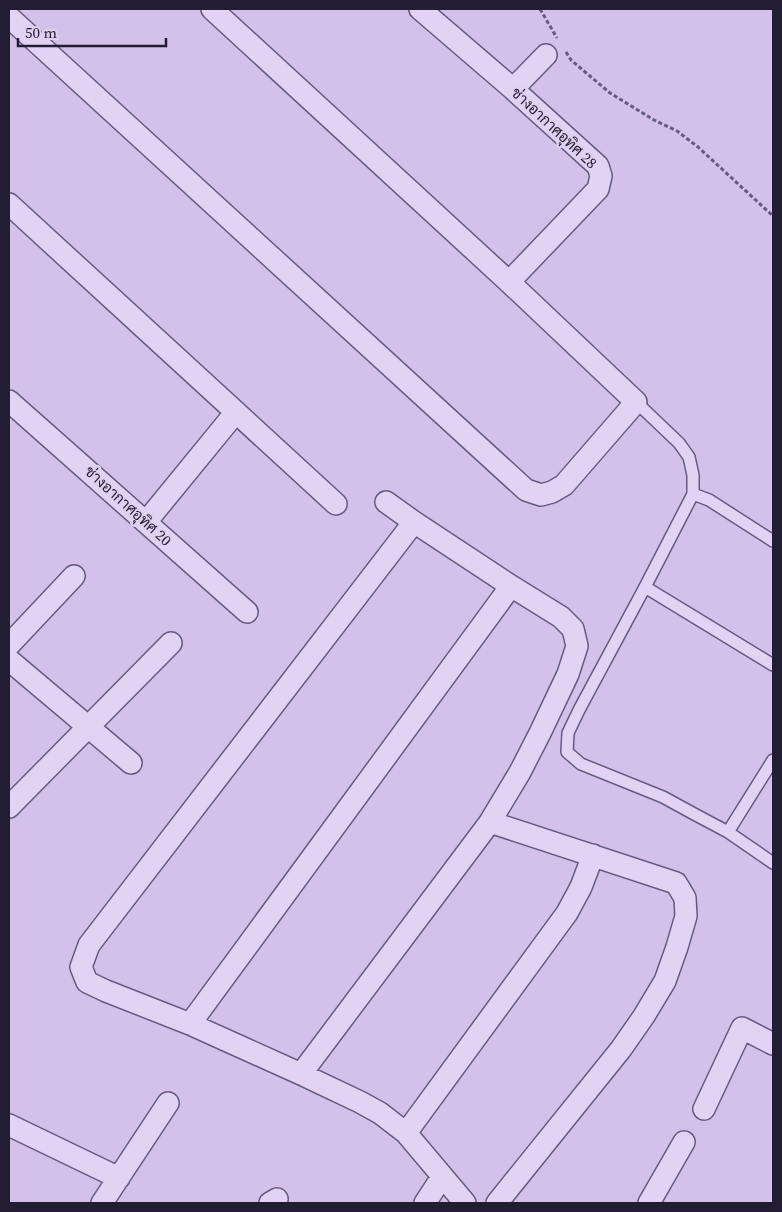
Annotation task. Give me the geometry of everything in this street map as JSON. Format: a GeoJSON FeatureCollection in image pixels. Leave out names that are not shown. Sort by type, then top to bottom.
{"type":"FeatureCollection","features":[{"type":"Feature","properties":{"kind":"street"},"geometry":{"type":"LineString","coordinates":[[9,17],[526,490],[541,495],[552,492],[564,485],[636,402],[509,282],[212,9]]}},
{"type":"Feature","properties":{"kind":"street","name":"ช่างอากาศอุทิศ 28"},"geometry":{"type":"LineString","coordinates":[[420,9],[513,89],[598,166],[601,176],[598,189],[509,282]]}},
{"type":"Feature","properties":{"kind":"street"},"geometry":{"type":"LineString","coordinates":[[513,89],[546,54]]}},
{"type":"Feature","properties":{"kind":"street"},"geometry":{"type":"LineString","coordinates":[[9,205],[336,504]]}},
{"type":"Feature","properties":{"kind":"street","name":"ช่างอากาศอุทิศ 20"},"geometry":{"type":"LineString","coordinates":[[9,401],[247,612]]}},
{"type":"Feature","properties":{"kind":"street"},"geometry":{"type":"LineString","coordinates":[[146,522],[236,412]]}},
{"type":"Feature","properties":{"kind":"street"},"geometry":{"type":"LineString","coordinates":[[301,1074],[490,822],[520,772],[540,733],[568,674],[577,646],[574,629],[561,617],[511,586],[386,502]]}},
{"type":"Feature","properties":{"kind":"street"},"geometry":{"type":"LineString","coordinates":[[414,522],[89,945],[81,967],[87,982],[190,1024],[301,1074],[380,1113],[406,1133],[465,1203]]}},
{"type":"Feature","properties":{"kind":"street"},"geometry":{"type":"LineString","coordinates":[[9,644],[74,576]]}},
{"type":"Feature","properties":{"kind":"street"},"geometry":{"type":"LineString","coordinates":[[190,1024],[511,586]]}},
{"type":"Feature","properties":{"kind":"street"},"geometry":{"type":"LineString","coordinates":[[9,807],[171,643]]}},
{"type":"Feature","properties":{"kind":"street"},"geometry":{"type":"LineString","coordinates":[[9,660],[131,763]]}},
{"type":"Feature","properties":{"kind":"street"},"geometry":{"type":"LineString","coordinates":[[490,822],[676,883],[686,898],[686,916],[677,948],[665,981],[644,1016],[621,1049],[497,1203]]}},
{"type":"Feature","properties":{"kind":"street"},"geometry":{"type":"LineString","coordinates":[[406,1133],[567,913],[581,887],[593,855]]}},
{"type":"Feature","properties":{"kind":"street"},"geometry":{"type":"LineString","coordinates":[[704,1109],[742,1028],[773,1044]]}},
{"type":"Feature","properties":{"kind":"street"},"geometry":{"type":"LineString","coordinates":[[102,1203],[168,1103]]}},
{"type":"Feature","properties":{"kind":"street"},"geometry":{"type":"LineString","coordinates":[[9,1125],[119,1178]]}},
{"type":"Feature","properties":{"kind":"street"},"geometry":{"type":"LineString","coordinates":[[649,1203],[684,1142]]}},
{"type":"Feature","properties":{"kind":"street"},"geometry":{"type":"LineString","coordinates":[[425,1203],[442,1177]]}},
{"type":"Feature","properties":{"kind":"lane"},"geometry":{"type":"LineString","coordinates":[[636,402],[679,443],[690,457],[693,475],[693,494],[579,710],[568,733],[567,752],[581,764],[663,797],[728,832],[773,863]]}},
{"type":"Feature","properties":{"kind":"lane"},"geometry":{"type":"LineString","coordinates":[[693,494],[709,500],[773,541]]}},
{"type":"Feature","properties":{"kind":"lane"},"geometry":{"type":"LineString","coordinates":[[645,587],[773,665]]}},
{"type":"Feature","properties":{"kind":"lane"},"geometry":{"type":"LineString","coordinates":[[728,832],[773,760]]}},
{"type":"Feature","properties":{"kind":"path"},"geometry":{"type":"LineString","coordinates":[[540,9],[571,60],[610,93],[654,120],[677,130],[773,216]]}}]}
